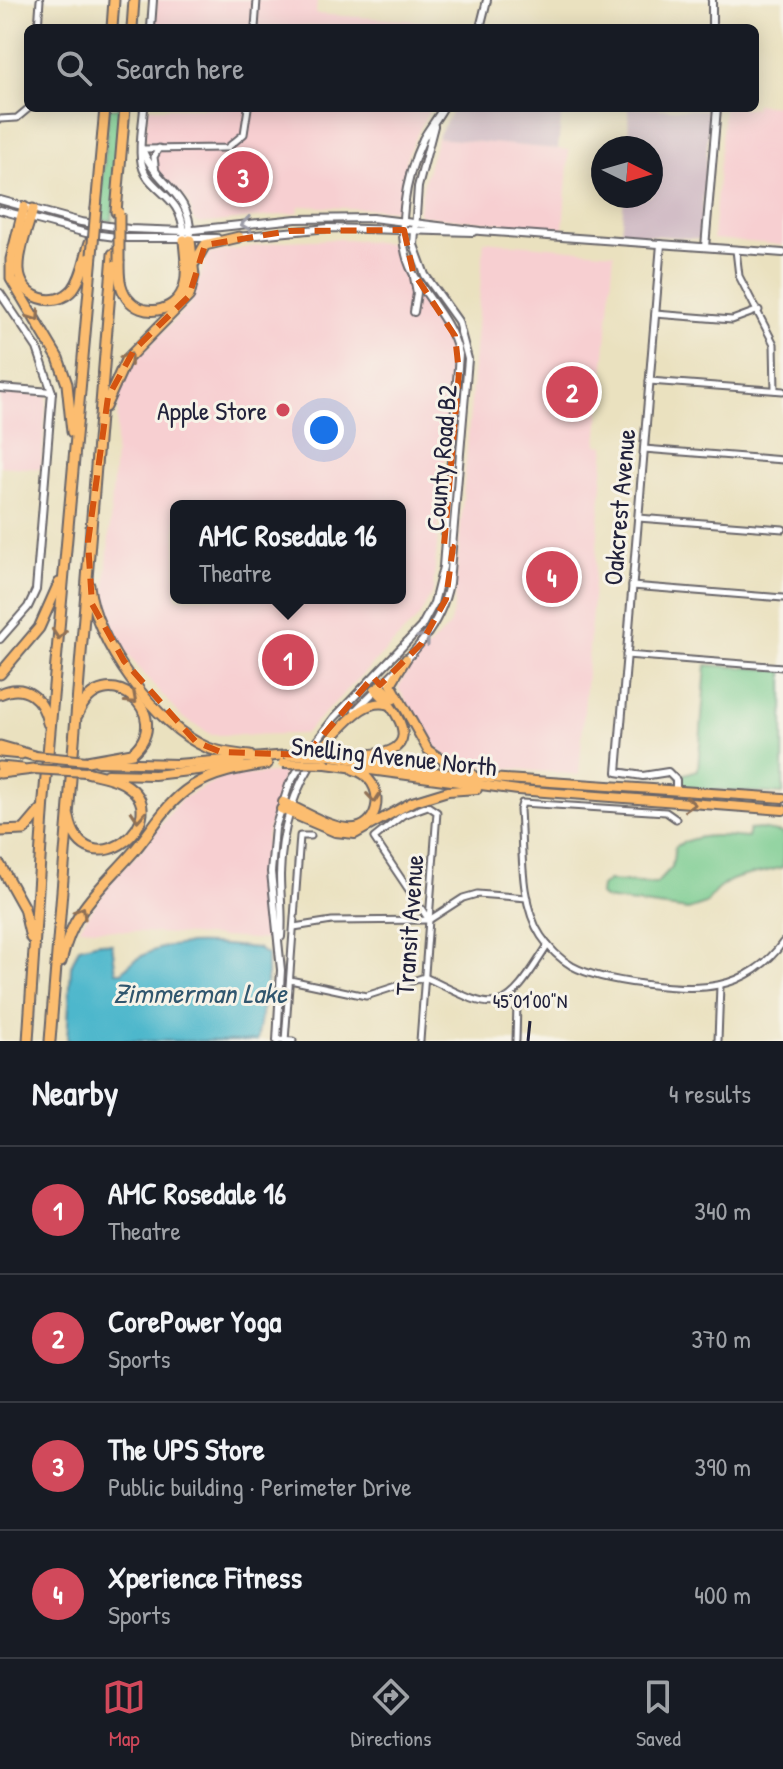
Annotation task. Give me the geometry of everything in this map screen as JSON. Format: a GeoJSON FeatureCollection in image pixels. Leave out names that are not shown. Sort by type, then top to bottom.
{"type":"FeatureCollection","features":[{"type":"Feature","properties":{"kind":"highway"},"geometry":{"type":"LineString","coordinates":[[112,24],[114,0]]}},
{"type":"Feature","properties":{"kind":"highway"},"geometry":{"type":"LineString","coordinates":[[132,24],[134,0]]}},
{"type":"Feature","properties":{"kind":"highway"},"geometry":{"type":"LineString","coordinates":[[28,1041],[44,799],[73,480],[89,255],[94,234],[105,112]]}},
{"type":"Feature","properties":{"kind":"highway"},"geometry":{"type":"LineString","coordinates":[[50,1041],[88,542],[116,258],[125,112]]}},
{"type":"Feature","properties":{"kind":"highway"},"geometry":{"type":"LineString","coordinates":[[28,212],[18,269],[25,288],[37,298],[56,300],[72,290],[89,255]]}},
{"type":"Feature","properties":{"kind":"highway"},"geometry":{"type":"LineString","coordinates":[[28,212],[10,273],[13,284],[52,345],[63,371],[71,418],[73,480]]}},
{"type":"Feature","properties":{"kind":"highway"},"geometry":{"type":"LineString","coordinates":[[116,258],[120,283],[130,301],[150,311],[164,309],[175,302],[184,286],[187,235]]}},
{"type":"Feature","properties":{"kind":"highway"},"geometry":{"type":"LineString","coordinates":[[96,458],[113,383],[134,350],[186,302],[194,283],[194,265],[187,235]]}},
{"type":"Feature","properties":{"kind":"highway"},"geometry":{"type":"LineString","coordinates":[[194,265],[205,245],[239,237]]}},
{"type":"Feature","properties":{"kind":"highway"},"geometry":{"type":"LineString","coordinates":[[88,542],[92,604],[104,640],[116,660],[172,724],[196,742],[221,752],[250,756]]}},
{"type":"Feature","properties":{"kind":"highway"},"geometry":{"type":"LineString","coordinates":[[0,674],[46,616],[66,557]]}},
{"type":"Feature","properties":{"kind":"highway"},"geometry":{"type":"LineString","coordinates":[[406,659],[391,684],[435,756],[485,778]]}},
{"type":"Feature","properties":{"kind":"highway"},"geometry":{"type":"LineString","coordinates":[[331,760],[386,752],[393,748],[402,730],[394,708],[374,683]]}},
{"type":"Feature","properties":{"kind":"highway"},"geometry":{"type":"LineString","coordinates":[[374,683],[410,718]]}},
{"type":"Feature","properties":{"kind":"highway"},"geometry":{"type":"LineString","coordinates":[[75,721],[85,701],[106,689],[121,690],[132,696],[145,716],[145,734],[132,753],[87,761]]}},
{"type":"Feature","properties":{"kind":"highway"},"geometry":{"type":"LineString","coordinates":[[0,694],[18,690],[37,698],[46,714],[49,744]]}},
{"type":"Feature","properties":{"kind":"highway"},"geometry":{"type":"LineString","coordinates":[[323,746],[370,703],[378,702],[394,708]]}},
{"type":"Feature","properties":{"kind":"highway"},"geometry":{"type":"LineString","coordinates":[[0,746],[35,756]]}},
{"type":"Feature","properties":{"kind":"highway","name":"Snelling Avenue North"},"geometry":{"type":"LineString","coordinates":[[35,756],[177,764],[250,756],[331,760],[485,778],[783,798]]}},
{"type":"Feature","properties":{"kind":"highway","name":"Snelling Avenue North"},"geometry":{"type":"LineString","coordinates":[[33,769],[143,775],[267,764],[286,759]]}},
{"type":"Feature","properties":{"kind":"highway"},"geometry":{"type":"LineString","coordinates":[[286,807],[343,828],[367,822],[378,802],[372,782],[360,772],[331,760]]}},
{"type":"Feature","properties":{"kind":"highway","name":"Snelling Avenue North"},"geometry":{"type":"LineString","coordinates":[[331,760],[518,790],[783,810]]}},
{"type":"Feature","properties":{"kind":"highway"},"geometry":{"type":"LineString","coordinates":[[50,1041],[63,952],[75,921],[90,896],[134,851],[174,800],[189,788],[226,771],[267,764]]}},
{"type":"Feature","properties":{"kind":"highway"},"geometry":{"type":"LineString","coordinates":[[0,773],[33,769]]}},
{"type":"Feature","properties":{"kind":"highway"},"geometry":{"type":"LineString","coordinates":[[68,798],[72,829],[89,846],[114,848],[134,834],[140,810],[134,794],[120,781],[86,772]]}},
{"type":"Feature","properties":{"kind":"highway"},"geometry":{"type":"LineString","coordinates":[[286,807],[335,832],[355,834],[367,830],[389,812],[424,797],[461,790],[518,790]]}},
{"type":"Feature","properties":{"kind":"highway"},"geometry":{"type":"LineString","coordinates":[[0,831],[13,833],[29,827],[37,819],[44,799]]}},
{"type":"Feature","properties":{"kind":"highway"},"geometry":{"type":"LineString","coordinates":[[0,865],[27,915],[32,989]]}},
{"type":"Feature","properties":{"kind":"main road","name":"Snelling Avenue North"},"geometry":{"type":"LineString","coordinates":[[0,753],[35,756]]}},
{"type":"Feature","properties":{"kind":"main road","name":"Snelling Avenue North"},"geometry":{"type":"LineString","coordinates":[[0,766],[33,769]]}},
{"type":"Feature","properties":{"kind":"street"},"geometry":{"type":"LineString","coordinates":[[38,24],[40,0]]}},
{"type":"Feature","properties":{"kind":"street"},"geometry":{"type":"LineString","coordinates":[[151,24],[153,0]]}},
{"type":"Feature","properties":{"kind":"street"},"geometry":{"type":"LineString","coordinates":[[255,24],[257,0]]}},
{"type":"Feature","properties":{"kind":"street"},"geometry":{"type":"LineString","coordinates":[[481,24],[487,0]]}},
{"type":"Feature","properties":{"kind":"street"},"geometry":{"type":"LineString","coordinates":[[712,0],[712,24]]}},
{"type":"Feature","properties":{"kind":"street"},"geometry":{"type":"LineString","coordinates":[[0,119],[17,118],[24,112]]}},
{"type":"Feature","properties":{"kind":"street"},"geometry":{"type":"LineString","coordinates":[[144,112],[140,158],[147,174],[178,206],[187,235]]}},
{"type":"Feature","properties":{"kind":"street"},"geometry":{"type":"LineString","coordinates":[[142,149],[227,148],[244,134],[247,112]]}},
{"type":"Feature","properties":{"kind":"street","name":"County Road B2"},"geometry":{"type":"LineString","coordinates":[[286,807],[323,746],[426,620],[439,589],[459,354],[446,318],[413,273],[404,230],[414,163],[441,112]]}},
{"type":"Feature","properties":{"kind":"street"},"geometry":{"type":"LineString","coordinates":[[705,247],[717,112]]}},
{"type":"Feature","properties":{"kind":"street","name":"County Road B2"},"geometry":{"type":"LineString","coordinates":[[277,1040],[281,857],[286,807],[316,741],[430,633],[441,612],[453,547],[467,348],[457,318],[421,268],[414,226],[418,181],[434,124]]}},
{"type":"Feature","properties":{"kind":"street"},"geometry":{"type":"LineString","coordinates":[[157,177],[154,157],[159,148]]}},
{"type":"Feature","properties":{"kind":"street"},"geometry":{"type":"LineString","coordinates":[[142,149],[157,177],[187,206],[187,235]]}},
{"type":"Feature","properties":{"kind":"street"},"geometry":{"type":"LineString","coordinates":[[0,200],[28,212],[111,236],[239,237],[323,229],[404,230],[414,226]]}},
{"type":"Feature","properties":{"kind":"street"},"geometry":{"type":"LineString","coordinates":[[0,210],[28,212]]}},
{"type":"Feature","properties":{"kind":"street"},"geometry":{"type":"LineString","coordinates":[[187,235],[310,218],[405,221],[414,226],[783,253]]}},
{"type":"Feature","properties":{"kind":"street","name":"Oakcrest Avenue"},"geometry":{"type":"LineString","coordinates":[[661,244],[618,773],[643,776],[668,772],[676,780],[676,790]]}},
{"type":"Feature","properties":{"kind":"street"},"geometry":{"type":"LineString","coordinates":[[736,250],[739,276],[774,344],[775,390]]}},
{"type":"Feature","properties":{"kind":"street"},"geometry":{"type":"LineString","coordinates":[[413,273],[417,291],[414,312]]}},
{"type":"Feature","properties":{"kind":"street"},"geometry":{"type":"LineString","coordinates":[[0,293],[37,348],[52,392],[34,596],[0,639]]}},
{"type":"Feature","properties":{"kind":"street"},"geometry":{"type":"LineString","coordinates":[[655,314],[732,320],[759,310]]}},
{"type":"Feature","properties":{"kind":"street"},"geometry":{"type":"LineString","coordinates":[[649,381],[783,391]]}},
{"type":"Feature","properties":{"kind":"street"},"geometry":{"type":"LineString","coordinates":[[0,388],[52,392]]}},
{"type":"Feature","properties":{"kind":"street"},"geometry":{"type":"LineString","coordinates":[[644,449],[783,460]]}},
{"type":"Feature","properties":{"kind":"street"},"geometry":{"type":"LineString","coordinates":[[638,518],[783,529]]}},
{"type":"Feature","properties":{"kind":"street"},"geometry":{"type":"LineString","coordinates":[[445,546],[453,547]]}},
{"type":"Feature","properties":{"kind":"street"},"geometry":{"type":"LineString","coordinates":[[632,586],[783,598]]}},
{"type":"Feature","properties":{"kind":"street"},"geometry":{"type":"LineString","coordinates":[[626,655],[783,667]]}},
{"type":"Feature","properties":{"kind":"street"},"geometry":{"type":"LineString","coordinates":[[676,819],[666,812],[525,802],[520,810],[527,898],[536,927],[548,945],[571,965],[590,973],[692,987],[720,985],[755,970],[783,942]]}},
{"type":"Feature","properties":{"kind":"street","name":"Transit Avenue"},"geometry":{"type":"LineString","coordinates":[[420,1041],[425,977],[437,812],[428,806],[403,815],[374,838],[429,920]]}},
{"type":"Feature","properties":{"kind":"street"},"geometry":{"type":"LineString","coordinates":[[285,1041],[300,836],[311,836]]}},
{"type":"Feature","properties":{"kind":"street"},"geometry":{"type":"LineString","coordinates":[[294,927],[332,921],[429,920],[470,896],[527,898]]}},
{"type":"Feature","properties":{"kind":"street"},"geometry":{"type":"LineString","coordinates":[[290,980],[366,996],[425,977],[478,1002],[492,1003],[512,997],[548,945]]}},
{"type":"Feature","properties":{"kind":"street"},"geometry":{"type":"LineString","coordinates":[[718,1041],[720,985]]}},
{"type":"Feature","properties":{"kind":"street"},"geometry":{"type":"LineString","coordinates":[[512,997],[517,1004],[516,1041]]}},
{"type":"Feature","properties":{"kind":"street"},"geometry":{"type":"LineString","coordinates":[[277,1040],[293,1041]]}},
{"type":"Feature","properties":{"kind":"highlighted area"},"geometry":{"type":"Polygon","coordinates":[[[404,230],[413,272],[455,336],[459,372],[444,546],[453,547],[446,599],[421,644],[380,685],[373,677],[306,755],[221,752],[196,742],[124,661],[92,604],[88,542],[108,397],[134,350],[189,296],[205,245],[289,231],[404,230]]]}},
{"type":"Feature","properties":{"kind":"shaded area"},"geometry":{"type":"Polygon","coordinates":[[[157,0],[317,0],[316,14],[458,24],[155,24],[157,0]]]}},
{"type":"Feature","properties":{"kind":"shaded area"},"geometry":{"type":"Polygon","coordinates":[[[759,104],[783,106],[783,245],[713,239],[724,112],[759,112],[759,104]]]}},
{"type":"Feature","properties":{"kind":"shaded area"},"geometry":{"type":"Polygon","coordinates":[[[148,112],[428,112],[408,153],[398,210],[299,206],[298,213],[200,224],[193,220],[188,201],[159,175],[145,137],[148,112]]]}},
{"type":"Feature","properties":{"kind":"shaded area"},"geometry":{"type":"Polygon","coordinates":[[[452,112],[562,112],[558,149],[437,138],[452,112]]]}},
{"type":"Feature","properties":{"kind":"shaded area"},"geometry":{"type":"Polygon","coordinates":[[[628,112],[710,112],[700,239],[621,233],[623,208],[663,208],[663,136],[629,136],[628,112]]]}},
{"type":"Feature","properties":{"kind":"shaded area"},"geometry":{"type":"Polygon","coordinates":[[[437,138],[569,150],[563,229],[422,216],[418,213],[437,138]]]}},
{"type":"Feature","properties":{"kind":"shaded area"},"geometry":{"type":"Polygon","coordinates":[[[340,239],[388,243],[395,249],[413,289],[437,314],[449,335],[453,365],[433,591],[419,617],[304,734],[212,735],[182,717],[119,642],[108,613],[105,593],[119,397],[133,364],[191,302],[208,254],[285,241],[340,239]]]}},
{"type":"Feature","properties":{"kind":"shaded area"},"geometry":{"type":"Polygon","coordinates":[[[484,241],[614,253],[597,445],[605,446],[579,775],[454,763],[435,747],[398,688],[413,661],[449,627],[454,607],[484,241]]]}},
{"type":"Feature","properties":{"kind":"shaded area"},"geometry":{"type":"Polygon","coordinates":[[[0,392],[47,396],[41,469],[0,466],[0,392]]]}},
{"type":"Feature","properties":{"kind":"shaded area"},"geometry":{"type":"Polygon","coordinates":[[[284,772],[266,838],[269,940],[79,928],[117,874],[138,854],[180,800],[222,777],[284,772]]]}},
{"type":"Feature","properties":{"kind":"green space"},"geometry":{"type":"Polygon","coordinates":[[[109,112],[121,112],[112,221],[99,219],[109,112]]]}},
{"type":"Feature","properties":{"kind":"green space"},"geometry":{"type":"Polygon","coordinates":[[[706,665],[783,670],[783,794],[681,788],[678,776],[698,770],[706,665]]]}},
{"type":"Feature","properties":{"kind":"green space"},"geometry":{"type":"Polygon","coordinates":[[[749,830],[783,833],[783,867],[730,881],[721,886],[706,904],[688,910],[605,899],[600,895],[601,886],[608,881],[656,884],[672,867],[675,847],[684,842],[710,836],[747,838],[749,830]]]}},
{"type":"Feature","properties":{"kind":"water","name":"Zimmerman Lake"},"geometry":{"type":"Polygon","coordinates":[[[99,942],[112,944],[116,972],[122,972],[135,960],[167,947],[203,944],[257,948],[267,955],[267,979],[257,1041],[67,1041],[71,966],[79,947],[99,942]]]}},
{"type":"Feature","properties":{"kind":"place","name":"The UPS Store"},"geometry":{"type":"Point","coordinates":[243,177]}},
{"type":"Feature","properties":{"kind":"place","name":"CorePower Yoga"},"geometry":{"type":"Point","coordinates":[572,392]}},
{"type":"Feature","properties":{"kind":"place","name":"Apple Store"},"geometry":{"type":"Point","coordinates":[283,410]}},
{"type":"Feature","properties":{"kind":"place","name":"Xperience Fitness"},"geometry":{"type":"Point","coordinates":[552,577]}},
{"type":"Feature","properties":{"kind":"place","name":"AMC Rosedale 16"},"geometry":{"type":"Point","coordinates":[288,660]}}]}
